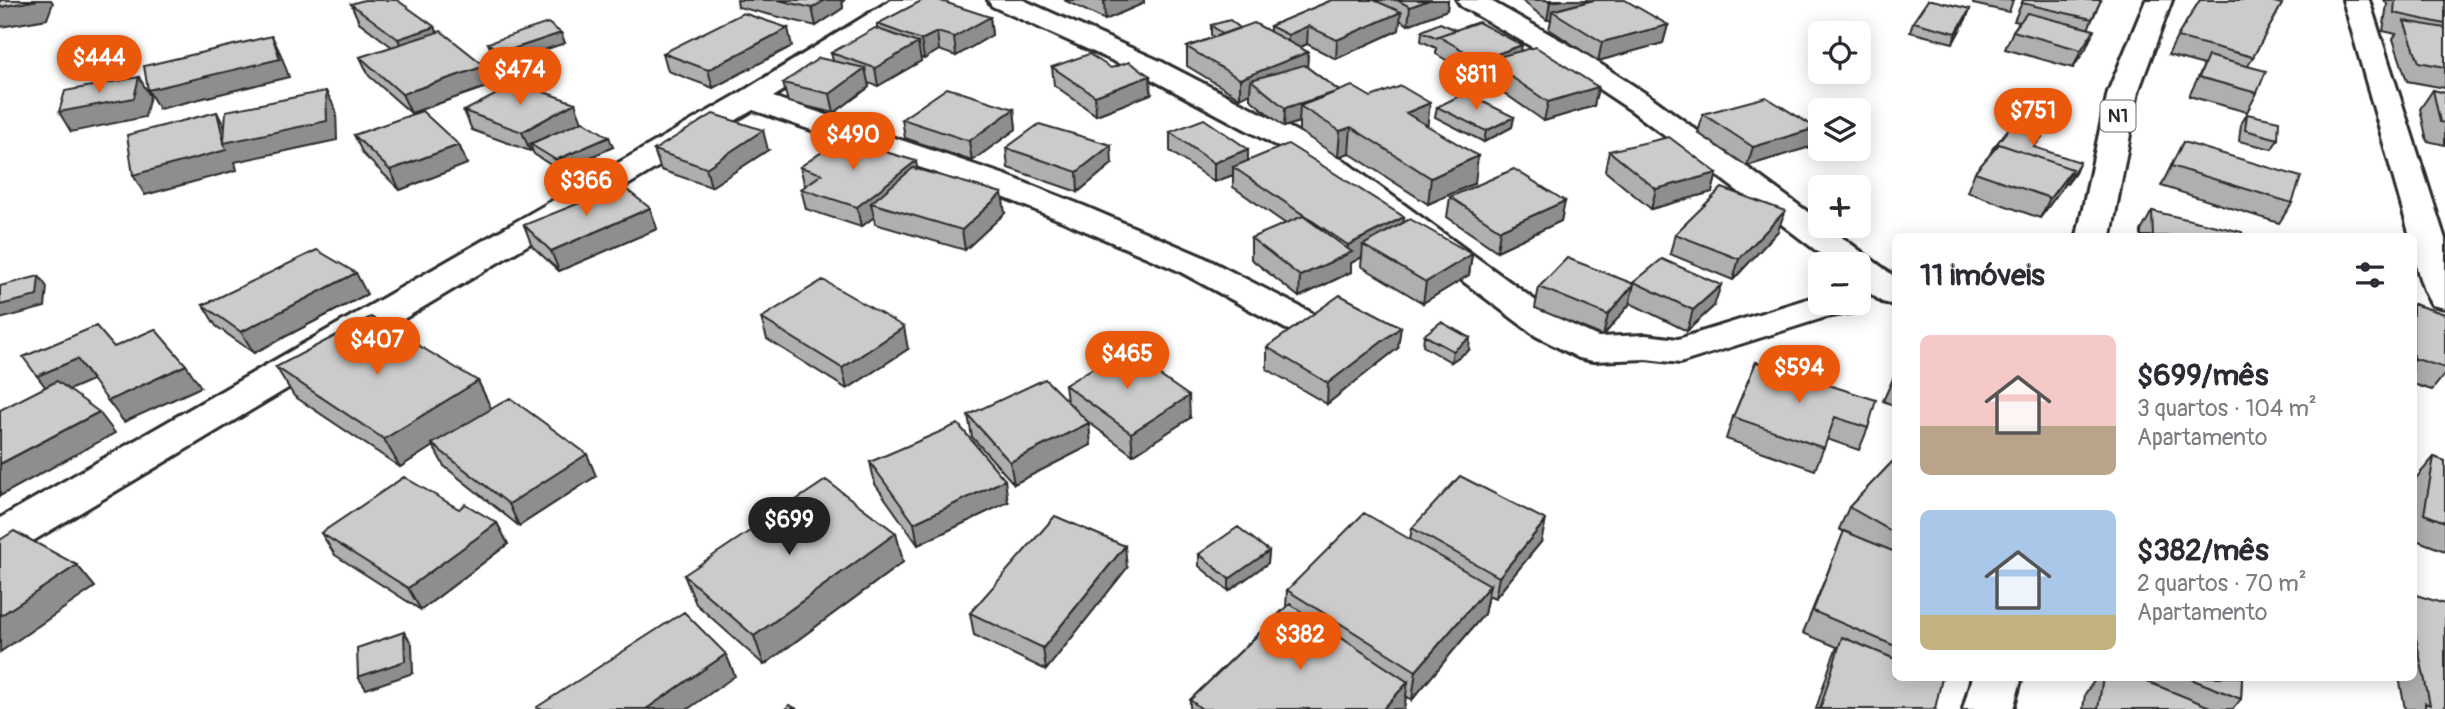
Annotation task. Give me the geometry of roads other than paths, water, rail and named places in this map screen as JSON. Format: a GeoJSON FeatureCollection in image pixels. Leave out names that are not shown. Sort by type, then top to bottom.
{"type":"FeatureCollection","features":[{"type":"Feature","properties":{"kind":"street"},"geometry":{"type":"LineString","coordinates":[[0,539],[750,99],[909,0]]}},
{"type":"Feature","properties":{"kind":"street"},"geometry":{"type":"LineString","coordinates":[[1001,0],[1150,67],[1310,151],[1549,328],[1593,349],[1646,347],[1681,351],[1808,310]]}},
{"type":"Feature","properties":{"kind":"street"},"geometry":{"type":"LineString","coordinates":[[1470,0],[1570,57],[1643,105],[1840,252]]}},
{"type":"Feature","properties":{"kind":"street","name":"N1"},"geometry":{"type":"LineString","coordinates":[[2095,233],[2123,92],[2159,0]]}},
{"type":"Feature","properties":{"kind":"street"},"geometry":{"type":"LineString","coordinates":[[2356,0],[2445,297]]}},
{"type":"Feature","properties":{"kind":"street"},"geometry":{"type":"LineString","coordinates":[[750,99],[994,181],[1189,262],[1299,321]]}},
{"type":"Feature","properties":{"kind":"street"},"geometry":{"type":"LineString","coordinates":[[1871,276],[1892,294]]}},
{"type":"Feature","properties":{"kind":"street"},"geometry":{"type":"LineString","coordinates":[[1871,299],[1892,296]]}},
{"type":"Feature","properties":{"kind":"street"},"geometry":{"type":"LineString","coordinates":[[1988,709],[1996,681]]}}]}
